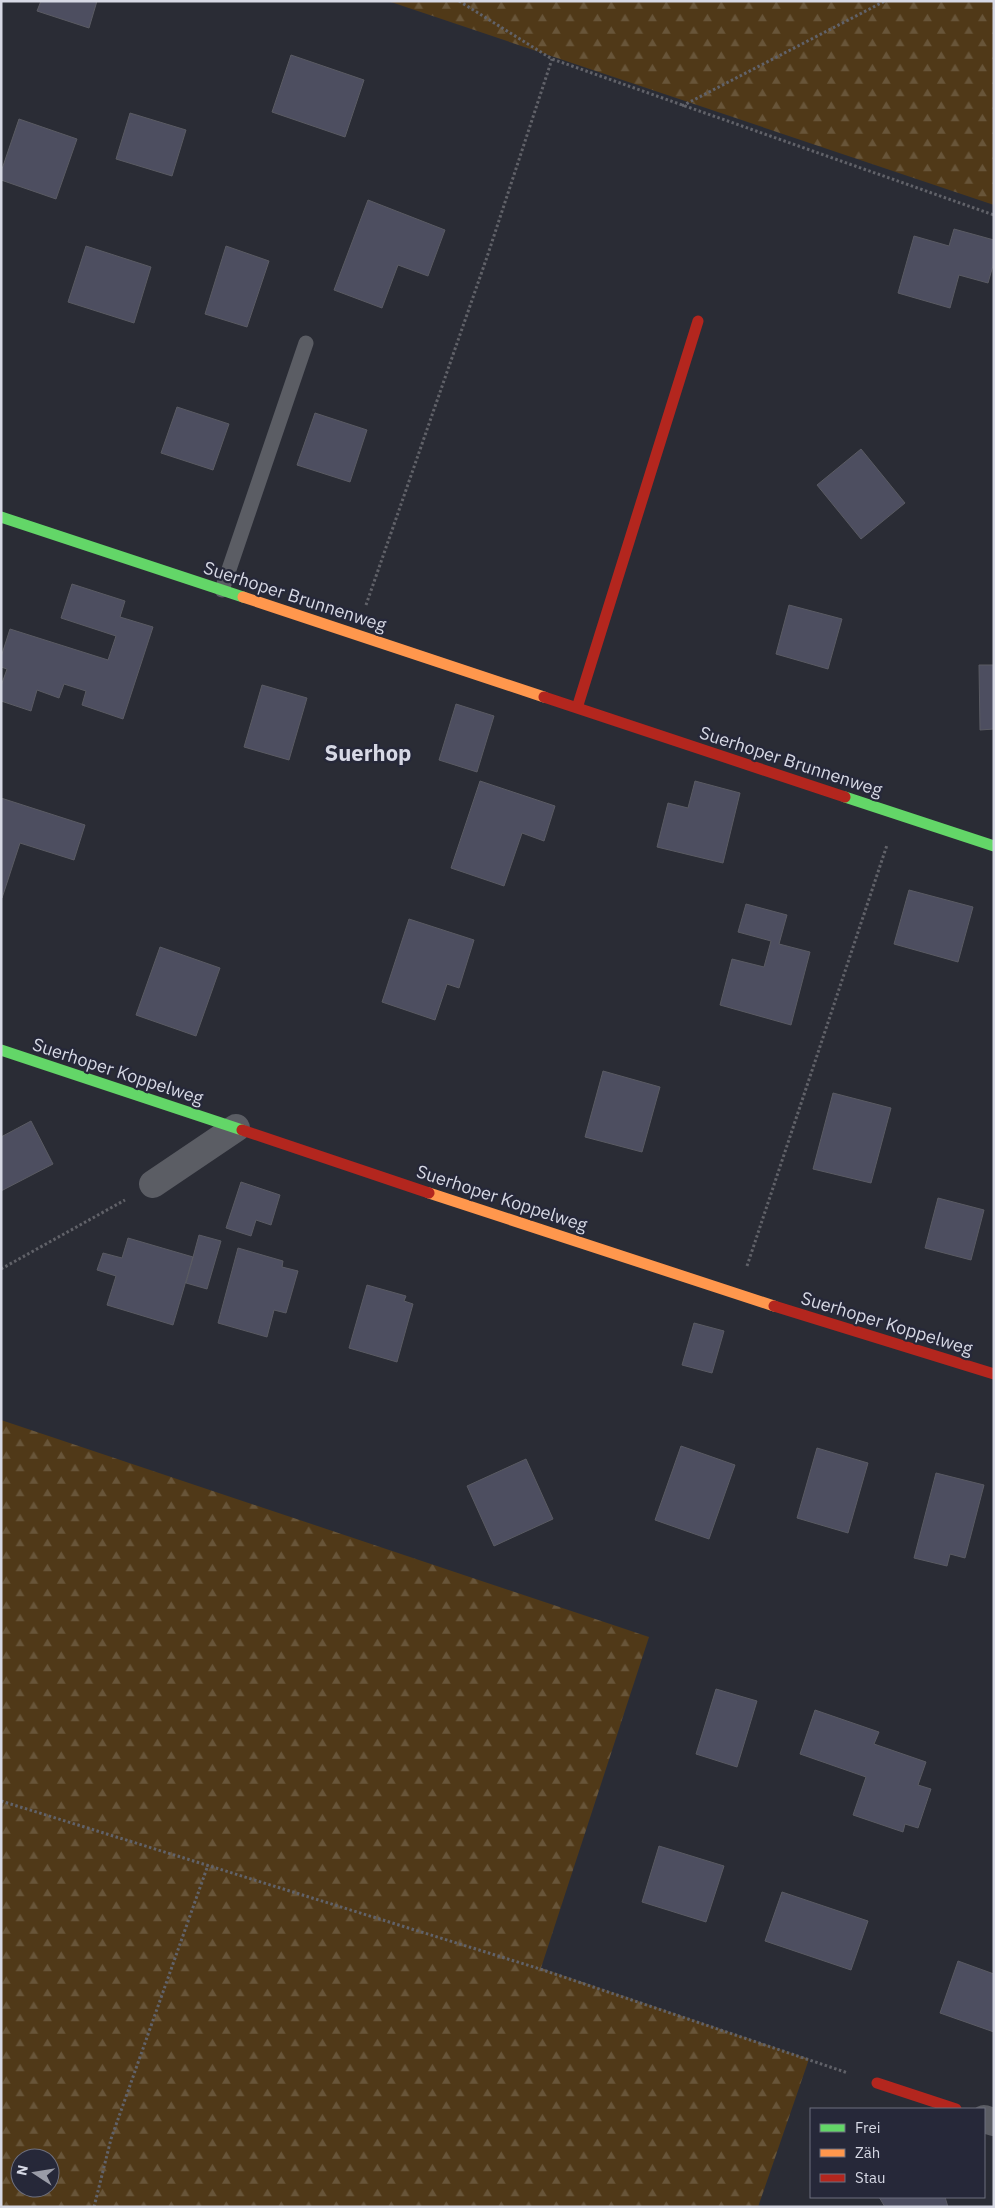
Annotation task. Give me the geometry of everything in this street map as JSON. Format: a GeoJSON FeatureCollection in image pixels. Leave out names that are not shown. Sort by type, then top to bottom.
{"type":"FeatureCollection","features":[{"type":"Feature","properties":{"kind":"street"},"geometry":{"type":"LineString","coordinates":[[577,708],[698,321]]}},
{"type":"Feature","properties":{"kind":"street","name":"Suerhoper Brunnenweg"},"geometry":{"type":"LineString","coordinates":[[1,517],[994,846]]}},
{"type":"Feature","properties":{"kind":"street","name":"Suerhoper Koppelweg"},"geometry":{"type":"LineString","coordinates":[[1,1050],[737,1295],[994,1374]]}},
{"type":"Feature","properties":{"kind":"street"},"geometry":{"type":"LineString","coordinates":[[153,1184],[236,1128]]}},
{"type":"Feature","properties":{"kind":"street"},"geometry":{"type":"LineString","coordinates":[[877,2083],[953,2108]]}},
{"type":"Feature","properties":{"kind":"lane"},"geometry":{"type":"LineString","coordinates":[[222,590],[306,343]]}},
{"type":"Feature","properties":{"kind":"path"},"geometry":{"type":"LineString","coordinates":[[459,1],[552,59],[994,215]]}},
{"type":"Feature","properties":{"kind":"path"},"geometry":{"type":"LineString","coordinates":[[682,106],[885,1]]}},
{"type":"Feature","properties":{"kind":"path"},"geometry":{"type":"LineString","coordinates":[[356,635],[484,266],[552,59]]}},
{"type":"Feature","properties":{"kind":"path"},"geometry":{"type":"LineString","coordinates":[[737,1295],[897,814]]}},
{"type":"Feature","properties":{"kind":"path"},"geometry":{"type":"LineString","coordinates":[[1,1269],[153,1184]]}},
{"type":"Feature","properties":{"kind":"path"},"geometry":{"type":"LineString","coordinates":[[1,1801],[540,1969],[877,2083]]}},
{"type":"Feature","properties":{"kind":"path"},"geometry":{"type":"LineString","coordinates":[[94,2207],[111,2139],[208,1865]]}},
{"type":"Feature","properties":{"kind":"green space"},"geometry":{"type":"Polygon","coordinates":[[[388,1],[994,1],[994,205],[388,1]]]}},
{"type":"Feature","properties":{"kind":"green space"},"geometry":{"type":"Polygon","coordinates":[[[1,1420],[649,1637],[541,1968],[809,2059],[758,2207],[1,2207],[1,1420]]]}},
{"type":"Feature","properties":{"kind":"building"},"geometry":{"type":"Polygon","coordinates":[[[41,1],[97,1],[89,28],[37,11],[41,1]]]}},
{"type":"Feature","properties":{"kind":"building"},"geometry":{"type":"Polygon","coordinates":[[[291,55],[364,80],[345,137],[272,112],[291,55]]]}},
{"type":"Feature","properties":{"kind":"building"},"geometry":{"type":"Polygon","coordinates":[[[130,113],[186,130],[172,176],[116,159],[130,113]]]}},
{"type":"Feature","properties":{"kind":"building"},"geometry":{"type":"Polygon","coordinates":[[[19,119],[77,139],[56,199],[1,180],[1,172],[19,119]]]}},
{"type":"Feature","properties":{"kind":"building"},"geometry":{"type":"Polygon","coordinates":[[[368,200],[445,230],[428,276],[398,265],[382,308],[334,290],[368,200]]]}},
{"type":"Feature","properties":{"kind":"building"},"geometry":{"type":"Polygon","coordinates":[[[954,229],[994,240],[994,262],[988,283],[959,275],[950,308],[898,293],[914,236],[949,246],[954,229]]]}},
{"type":"Feature","properties":{"kind":"building"},"geometry":{"type":"Polygon","coordinates":[[[86,246],[151,267],[134,323],[68,302],[86,246]]]}},
{"type":"Feature","properties":{"kind":"building"},"geometry":{"type":"Polygon","coordinates":[[[226,246],[269,261],[247,327],[205,314],[226,246]]]}},
{"type":"Feature","properties":{"kind":"building"},"geometry":{"type":"Polygon","coordinates":[[[177,407],[229,424],[213,470],[161,453],[177,407]]]}},
{"type":"Feature","properties":{"kind":"building"},"geometry":{"type":"Polygon","coordinates":[[[315,413],[367,430],[350,482],[297,465],[315,413]]]}},
{"type":"Feature","properties":{"kind":"building"},"geometry":{"type":"Polygon","coordinates":[[[861,449],[905,503],[861,539],[817,485],[861,449]]]}},
{"type":"Feature","properties":{"kind":"building"},"geometry":{"type":"Polygon","coordinates":[[[72,584],[125,601],[120,617],[153,627],[123,719],[82,705],[86,691],[64,684],[59,698],[37,690],[31,711],[1,701],[1,686],[7,669],[1,667],[1,657],[10,629],[108,660],[116,636],[61,618],[72,584]]]}},
{"type":"Feature","properties":{"kind":"building"},"geometry":{"type":"Polygon","coordinates":[[[789,605],[842,619],[828,669],[776,654],[789,605]]]}},
{"type":"Feature","properties":{"kind":"building"},"geometry":{"type":"Polygon","coordinates":[[[979,665],[994,665],[994,729],[980,730],[979,665]]]}},
{"type":"Feature","properties":{"kind":"building"},"geometry":{"type":"Polygon","coordinates":[[[262,685],[307,698],[289,760],[244,747],[262,685]]]}},
{"type":"Feature","properties":{"kind":"building"},"geometry":{"type":"Polygon","coordinates":[[[456,704],[494,716],[477,772],[439,760],[456,704]]]}},
{"type":"Feature","properties":{"kind":"building"},"geometry":{"type":"Polygon","coordinates":[[[480,781],[555,806],[544,841],[522,833],[504,886],[451,868],[480,781]]]}},
{"type":"Feature","properties":{"kind":"building"},"geometry":{"type":"Polygon","coordinates":[[[695,781],[740,793],[723,863],[657,847],[668,803],[688,808],[695,781]]]}},
{"type":"Feature","properties":{"kind":"building"},"geometry":{"type":"Polygon","coordinates":[[[1,798],[85,825],[74,860],[20,843],[2,898],[1,798]]]}},
{"type":"Feature","properties":{"kind":"building"},"geometry":{"type":"Polygon","coordinates":[[[909,890],[973,907],[958,962],[894,944],[909,890]]]}},
{"type":"Feature","properties":{"kind":"building"},"geometry":{"type":"Polygon","coordinates":[[[746,904],[787,915],[779,944],[810,952],[791,1025],[720,1005],[732,959],[764,967],[771,941],[738,932],[746,904]]]}},
{"type":"Feature","properties":{"kind":"building"},"geometry":{"type":"Polygon","coordinates":[[[409,919],[474,940],[459,988],[447,984],[435,1020],[382,1002],[409,919]]]}},
{"type":"Feature","properties":{"kind":"building"},"geometry":{"type":"Polygon","coordinates":[[[160,947],[220,968],[196,1036],[136,1015],[160,947]]]}},
{"type":"Feature","properties":{"kind":"building"},"geometry":{"type":"Polygon","coordinates":[[[603,1071],[660,1087],[642,1152],[585,1137],[603,1071]]]}},
{"type":"Feature","properties":{"kind":"building"},"geometry":{"type":"Polygon","coordinates":[[[833,1093],[891,1108],[871,1183],[813,1169],[833,1093]]]}},
{"type":"Feature","properties":{"kind":"building"},"geometry":{"type":"Polygon","coordinates":[[[31,1121],[53,1164],[1,1191],[1,1137],[31,1121]]]}},
{"type":"Feature","properties":{"kind":"building"},"geometry":{"type":"Polygon","coordinates":[[[241,1182],[280,1195],[271,1225],[256,1220],[251,1236],[226,1228],[241,1182]]]}},
{"type":"Feature","properties":{"kind":"building"},"geometry":{"type":"Polygon","coordinates":[[[938,1198],[984,1210],[971,1260],[925,1248],[938,1198]]]}},
{"type":"Feature","properties":{"kind":"building"},"geometry":{"type":"Polygon","coordinates":[[[199,1235],[221,1241],[207,1289],[186,1283],[199,1235]]]}},
{"type":"Feature","properties":{"kind":"building"},"geometry":{"type":"Polygon","coordinates":[[[128,1238],[193,1257],[173,1325],[107,1305],[116,1276],[97,1270],[103,1253],[122,1258],[128,1238]]]}},
{"type":"Feature","properties":{"kind":"building"},"geometry":{"type":"Polygon","coordinates":[[[238,1248],[283,1261],[282,1267],[298,1271],[286,1313],[274,1310],[267,1337],[218,1323],[238,1248]]]}},
{"type":"Feature","properties":{"kind":"building"},"geometry":{"type":"Polygon","coordinates":[[[367,1285],[406,1296],[404,1301],[413,1304],[397,1362],[349,1348],[367,1285]]]}},
{"type":"Feature","properties":{"kind":"building"},"geometry":{"type":"Polygon","coordinates":[[[694,1323],[724,1331],[712,1373],[682,1365],[694,1323]]]}},
{"type":"Feature","properties":{"kind":"building"},"geometry":{"type":"Polygon","coordinates":[[[681,1446],[735,1465],[709,1539],[655,1520],[681,1446]]]}},
{"type":"Feature","properties":{"kind":"building"},"geometry":{"type":"Polygon","coordinates":[[[817,1448],[868,1463],[848,1533],[797,1518],[817,1448]]]}},
{"type":"Feature","properties":{"kind":"building"},"geometry":{"type":"Polygon","coordinates":[[[526,1459],[553,1519],[494,1546],[467,1486],[526,1459]]]}},
{"type":"Feature","properties":{"kind":"building"},"geometry":{"type":"Polygon","coordinates":[[[936,1473],[984,1485],[965,1558],[950,1554],[947,1566],[914,1558],[936,1473]]]}},
{"type":"Feature","properties":{"kind":"building"},"geometry":{"type":"Polygon","coordinates":[[[716,1689],[757,1701],[737,1767],[696,1754],[716,1689]]]}},
{"type":"Feature","properties":{"kind":"building"},"geometry":{"type":"Polygon","coordinates":[[[815,1710],[879,1732],[874,1744],[926,1762],[918,1785],[931,1789],[918,1828],[905,1824],[903,1832],[853,1815],[866,1777],[800,1754],[815,1710]]]}},
{"type":"Feature","properties":{"kind":"building"},"geometry":{"type":"Polygon","coordinates":[[[659,1846],[724,1866],[706,1922],[642,1902],[659,1846]]]}},
{"type":"Feature","properties":{"kind":"building"},"geometry":{"type":"Polygon","coordinates":[[[782,1892],[868,1921],[851,1970],[765,1941],[782,1892]]]}},
{"type":"Feature","properties":{"kind":"building"},"geometry":{"type":"Polygon","coordinates":[[[958,1961],[994,1974],[994,2032],[940,2013],[958,1961]]]}},
{"type":"Feature","properties":{"kind":"building"},"geometry":{"type":"Polygon","coordinates":[[[880,2198],[945,2198],[948,2207],[885,2207],[880,2198]]]}},
{"type":"Feature","properties":{"kind":"traffic: fast"},"geometry":{"type":"LineString","coordinates":[[1,517],[243,597]]}},
{"type":"Feature","properties":{"kind":"traffic: fast"},"geometry":{"type":"LineString","coordinates":[[845,797],[994,846]]}},
{"type":"Feature","properties":{"kind":"traffic: fast"},"geometry":{"type":"LineString","coordinates":[[1,1050],[242,1130]]}},
{"type":"Feature","properties":{"kind":"traffic: slow"},"geometry":{"type":"LineString","coordinates":[[243,597],[544,697]]}},
{"type":"Feature","properties":{"kind":"traffic: slow"},"geometry":{"type":"LineString","coordinates":[[429,1193],[774,1306]]}},
{"type":"Feature","properties":{"kind":"traffic: jam"},"geometry":{"type":"LineString","coordinates":[[577,708],[698,321]]}},
{"type":"Feature","properties":{"kind":"traffic: jam"},"geometry":{"type":"LineString","coordinates":[[544,697],[845,797]]}},
{"type":"Feature","properties":{"kind":"traffic: jam"},"geometry":{"type":"LineString","coordinates":[[242,1130],[429,1193]]}},
{"type":"Feature","properties":{"kind":"traffic: jam"},"geometry":{"type":"LineString","coordinates":[[774,1306],[994,1374]]}},
{"type":"Feature","properties":{"kind":"traffic: jam"},"geometry":{"type":"LineString","coordinates":[[877,2083],[953,2108]]}},
{"type":"Feature","properties":{"kind":"district","name":"Suerhop"},"geometry":{"type":"Point","coordinates":[368,752]}}]}
